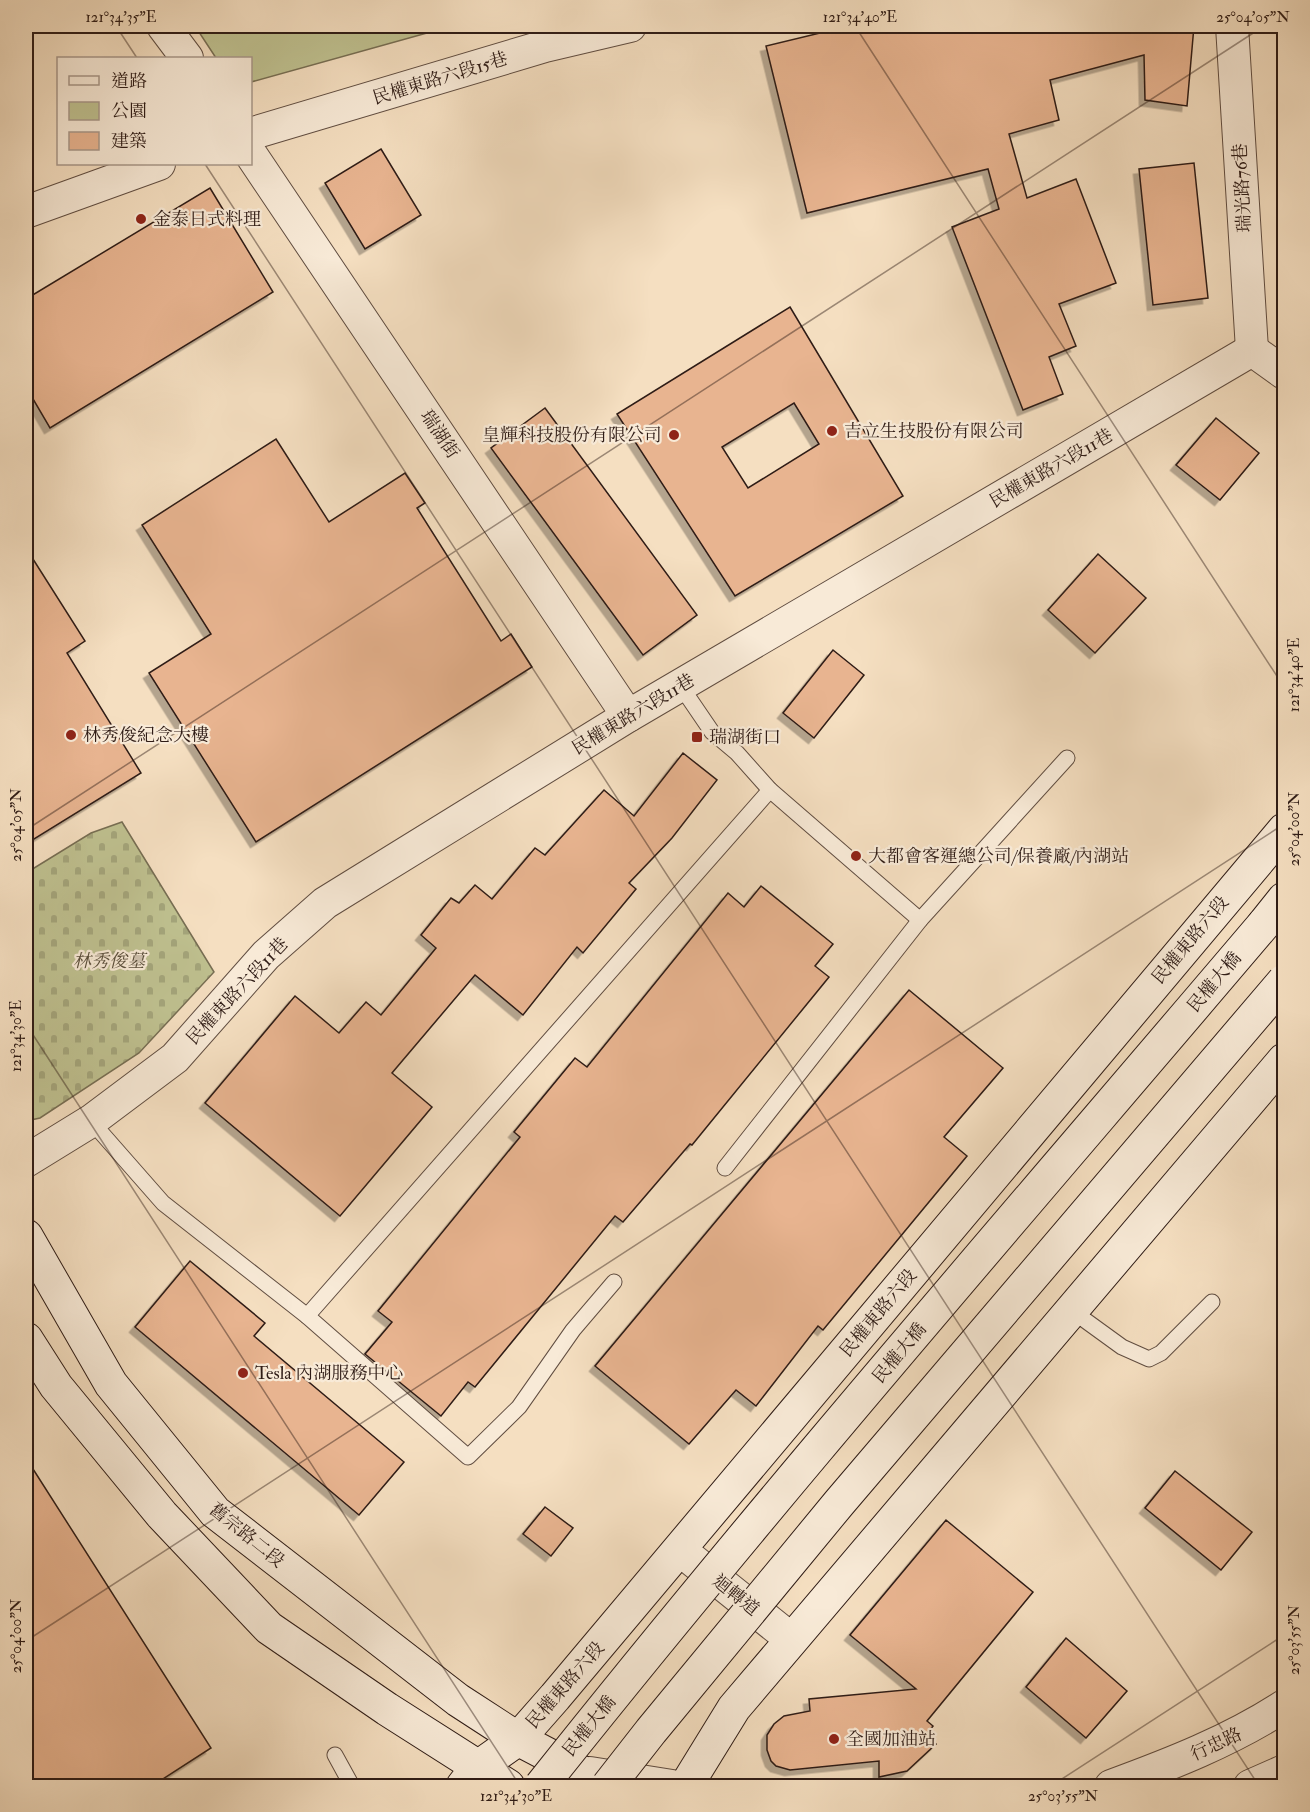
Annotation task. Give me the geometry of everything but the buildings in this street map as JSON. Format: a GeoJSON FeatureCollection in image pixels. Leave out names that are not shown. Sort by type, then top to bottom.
{"type":"FeatureCollection","features":[{"type":"Feature","properties":{"kind":"main road","name":"民權東路六段"},"geometry":{"type":"LineString","coordinates":[[470,1777],[518,1739],[680,1550],[1284,830]]}},
{"type":"Feature","properties":{"kind":"main road","name":"民權大橋"},"geometry":{"type":"LineString","coordinates":[[541,1786],[796,1475],[1284,899]]}},
{"type":"Feature","properties":{"kind":"main road"},"geometry":{"type":"LineString","coordinates":[[597,1782],[651,1731],[839,1503],[1284,981]]}},
{"type":"Feature","properties":{"kind":"main road"},"geometry":{"type":"LineString","coordinates":[[686,1786],[734,1708],[1284,1060]]}},
{"type":"Feature","properties":{"kind":"main road","name":"舊宗路二段"},"geometry":{"type":"LineString","coordinates":[[26,1236],[111,1384],[215,1512],[458,1700],[518,1739],[597,1782]]}},
{"type":"Feature","properties":{"kind":"main road"},"geometry":{"type":"LineString","coordinates":[[26,1339],[56,1386],[162,1515],[269,1628],[470,1777],[508,1786]]}},
{"type":"Feature","properties":{"kind":"street"},"geometry":{"type":"LineString","coordinates":[[163,26],[186,57]]}},
{"type":"Feature","properties":{"kind":"street","name":"民權東路六段15巷"},"geometry":{"type":"LineString","coordinates":[[252,133],[543,36],[630,26]]}},
{"type":"Feature","properties":{"kind":"street","name":"瑞光路76巷"},"geometry":{"type":"LineString","coordinates":[[1232,26],[1252,350]]}},
{"type":"Feature","properties":{"kind":"street","name":"瑞湖街"},"geometry":{"type":"LineString","coordinates":[[252,156],[628,716]]}},
{"type":"Feature","properties":{"kind":"street"},"geometry":{"type":"LineString","coordinates":[[26,212],[156,165]]}},
{"type":"Feature","properties":{"kind":"street"},"geometry":{"type":"LineString","coordinates":[[1252,350],[1284,373]]}},
{"type":"Feature","properties":{"kind":"street","name":"民權東路六段11巷"},"geometry":{"type":"LineString","coordinates":[[26,1161],[91,1121],[175,1058],[266,955],[325,903],[628,716],[1252,350]]}},
{"type":"Feature","properties":{"kind":"street","name":"迴轉道"},"geometry":{"type":"LineString","coordinates":[[680,1550],[791,1639]]}},
{"type":"Feature","properties":{"kind":"street","name":"行忠路"},"geometry":{"type":"LineString","coordinates":[[1111,1786],[1176,1762],[1253,1727],[1284,1706]]}},
{"type":"Feature","properties":{"kind":"street"},"geometry":{"type":"LineString","coordinates":[[1250,1786],[1284,1771]]}},
{"type":"Feature","properties":{"kind":"street"},"geometry":{"type":"LineString","coordinates":[[597,1782],[672,1786]]}},
{"type":"Feature","properties":{"kind":"lane"},"geometry":{"type":"LineString","coordinates":[[680,685],[712,732],[736,753],[770,790],[920,920]]}},
{"type":"Feature","properties":{"kind":"lane"},"geometry":{"type":"LineString","coordinates":[[725,1168],[920,920],[1066,758]]}},
{"type":"Feature","properties":{"kind":"lane"},"geometry":{"type":"LineString","coordinates":[[307,1316],[770,790]]}},
{"type":"Feature","properties":{"kind":"lane"},"geometry":{"type":"LineString","coordinates":[[91,1121],[163,1203],[307,1316],[468,1457],[519,1407],[573,1330],[614,1282]]}},
{"type":"Feature","properties":{"kind":"lane"},"geometry":{"type":"LineString","coordinates":[[1071,1310],[1122,1347],[1149,1359],[1161,1353],[1212,1302]]}},
{"type":"Feature","properties":{"kind":"lane"},"geometry":{"type":"LineString","coordinates":[[335,1755],[352,1786]]}},
{"type":"Feature","properties":{"kind":"path"},"geometry":{"type":"LineString","coordinates":[[26,1752],[28,1786]]}},
{"type":"Feature","properties":{"kind":"green space"},"geometry":{"type":"Polygon","coordinates":[[[195,26],[452,26],[252,82],[252,57],[215,57],[195,26]]]}},
{"type":"Feature","properties":{"kind":"green space","name":"林秀俊墓"},"geometry":{"type":"Polygon","coordinates":[[[122,822],[214,972],[139,1053],[40,1118],[26,1121],[26,873],[91,833],[122,822]]]}},
{"type":"Feature","properties":{"kind":"place","name":"金泰日式料理"},"geometry":{"type":"Point","coordinates":[141,219]}},
{"type":"Feature","properties":{"kind":"place","name":"吉立生技股份有限公司"},"geometry":{"type":"Point","coordinates":[832,431]}},
{"type":"Feature","properties":{"kind":"place","name":"皇輝科技股份有限公司"},"geometry":{"type":"Point","coordinates":[674,435]}},
{"type":"Feature","properties":{"kind":"place","name":"林秀俊紀念大樓"},"geometry":{"type":"Point","coordinates":[71,735]}},
{"type":"Feature","properties":{"kind":"place","name":"瑞湖街口"},"geometry":{"type":"Point","coordinates":[697,737]}},
{"type":"Feature","properties":{"kind":"place","name":"大都會客運總公司/保養廠/內湖站"},"geometry":{"type":"Point","coordinates":[856,856]}},
{"type":"Feature","properties":{"kind":"place","name":"Tesla 內湖服務中心"},"geometry":{"type":"Point","coordinates":[243,1373]}},
{"type":"Feature","properties":{"kind":"place","name":"全國加油站"},"geometry":{"type":"Point","coordinates":[834,1739]}}]}
